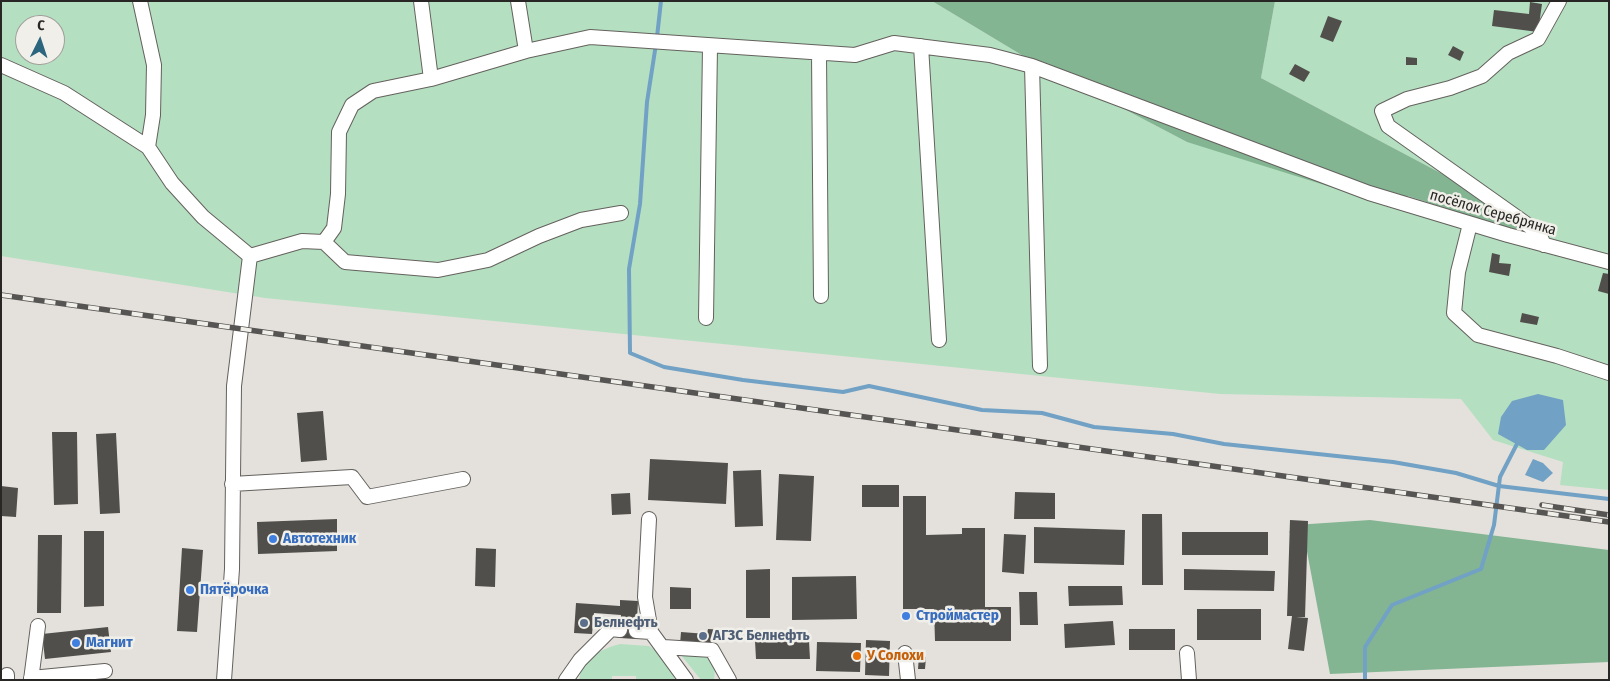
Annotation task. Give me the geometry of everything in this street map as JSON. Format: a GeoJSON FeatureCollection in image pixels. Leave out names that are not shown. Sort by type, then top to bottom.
{"type":"FeatureCollection","features":[{"type":"Feature","properties":{"kind":"street"},"geometry":{"type":"LineString","coordinates":[[140,1],[154,65],[153,115],[148,146]]}},
{"type":"Feature","properties":{"kind":"street"},"geometry":{"type":"LineString","coordinates":[[422,1],[431,79]]}},
{"type":"Feature","properties":{"kind":"street"},"geometry":{"type":"LineString","coordinates":[[518,1],[526,51]]}},
{"type":"Feature","properties":{"kind":"street"},"geometry":{"type":"LineString","coordinates":[[1544,245],[1539,233],[1388,126],[1382,111],[1407,99],[1450,88],[1482,76],[1508,53],[1538,39],[1559,1]]}},
{"type":"Feature","properties":{"kind":"street","name":"посёлок Серебрянка"},"geometry":{"type":"LineString","coordinates":[[324,242],[334,228],[338,194],[339,132],[352,105],[373,91],[431,79],[526,51],[590,37],[662,40],[710,47],[855,55],[894,43],[990,55],[1032,66],[1369,193],[1470,224],[1609,262]]}},
{"type":"Feature","properties":{"kind":"street"},"geometry":{"type":"LineString","coordinates":[[921,46],[939,340]]}},
{"type":"Feature","properties":{"kind":"street"},"geometry":{"type":"LineString","coordinates":[[706,318],[710,47]]}},
{"type":"Feature","properties":{"kind":"street"},"geometry":{"type":"LineString","coordinates":[[819,54],[821,296]]}},
{"type":"Feature","properties":{"kind":"street"},"geometry":{"type":"LineString","coordinates":[[1,65],[64,93],[148,146],[172,183],[203,217],[250,256]]}},
{"type":"Feature","properties":{"kind":"street"},"geometry":{"type":"LineString","coordinates":[[1032,66],[1040,366]]}},
{"type":"Feature","properties":{"kind":"street"},"geometry":{"type":"LineString","coordinates":[[250,256],[302,241],[324,242],[346,262],[438,270],[488,260],[538,236],[580,220],[622,213]]}},
{"type":"Feature","properties":{"kind":"street"},"geometry":{"type":"LineString","coordinates":[[1470,224],[1458,272],[1454,313],[1478,335],[1608,370]]}},
{"type":"Feature","properties":{"kind":"street"},"geometry":{"type":"LineString","coordinates":[[224,680],[232,569],[234,386],[250,256]]}},
{"type":"Feature","properties":{"kind":"street"},"geometry":{"type":"LineString","coordinates":[[232,484],[352,478],[367,497],[463,479]]}},
{"type":"Feature","properties":{"kind":"street"},"geometry":{"type":"LineString","coordinates":[[648,519],[645,597],[652,632],[686,680]]}},
{"type":"Feature","properties":{"kind":"street"},"geometry":{"type":"LineString","coordinates":[[38,626],[31,679],[105,671]]}},
{"type":"Feature","properties":{"kind":"street"},"geometry":{"type":"LineString","coordinates":[[566,680],[580,660],[611,629],[620,630]]}},
{"type":"Feature","properties":{"kind":"street"},"geometry":{"type":"LineString","coordinates":[[636,631],[652,632]]}},
{"type":"Feature","properties":{"kind":"street"},"geometry":{"type":"LineString","coordinates":[[662,647],[712,650],[729,680]]}},
{"type":"Feature","properties":{"kind":"street"},"geometry":{"type":"LineString","coordinates":[[905,653],[908,680]]}},
{"type":"Feature","properties":{"kind":"street"},"geometry":{"type":"LineString","coordinates":[[1187,653],[1189,680]]}},
{"type":"Feature","properties":{"kind":"green space"},"geometry":{"type":"Polygon","coordinates":[[[1,1],[932,1],[1025,57],[1187,142],[1408,196],[1528,235],[1450,178],[1261,78],[1275,1],[1609,1],[1609,490],[1560,485],[1563,462],[1493,440],[1461,399],[1220,394],[265,298],[1,256],[1,1]]]}},
{"type":"Feature","properties":{"kind":"green space"},"geometry":{"type":"Polygon","coordinates":[[[932,1],[1275,1],[1261,78],[1450,178],[1530,236],[1408,196],[1395,207],[1187,142],[1025,57],[932,1]]]}},
{"type":"Feature","properties":{"kind":"green space"},"geometry":{"type":"Polygon","coordinates":[[[1370,520],[1609,550],[1609,662],[1330,674],[1305,541],[1289,532],[1295,525],[1370,520]]]}},
{"type":"Feature","properties":{"kind":"green space"},"geometry":{"type":"Polygon","coordinates":[[[620,644],[649,646],[665,657],[675,680],[636,680],[636,676],[612,676],[612,680],[579,680],[588,660],[599,652],[620,644]]]}},
{"type":"Feature","properties":{"kind":"green space"},"geometry":{"type":"Polygon","coordinates":[[[677,650],[704,653],[715,669],[714,680],[701,680],[677,650]]]}},
{"type":"Feature","properties":{"kind":"water"},"geometry":{"type":"Polygon","coordinates":[[[1538,394],[1563,400],[1566,425],[1544,450],[1527,450],[1498,434],[1501,417],[1512,401],[1538,394]]]}},
{"type":"Feature","properties":{"kind":"water"},"geometry":{"type":"Polygon","coordinates":[[[1533,459],[1543,463],[1553,473],[1543,482],[1525,475],[1533,459]]]}},
{"type":"Feature","properties":{"kind":"building"},"geometry":{"type":"Polygon","coordinates":[[[1530,2],[1542,4],[1538,32],[1492,26],[1494,10],[1529,14],[1530,2]]]}},
{"type":"Feature","properties":{"kind":"building"},"geometry":{"type":"Polygon","coordinates":[[[1328,16],[1342,21],[1333,42],[1320,37],[1328,16]]]}},
{"type":"Feature","properties":{"kind":"building"},"geometry":{"type":"Polygon","coordinates":[[[1453,46],[1464,52],[1460,61],[1448,55],[1453,46]]]}},
{"type":"Feature","properties":{"kind":"building"},"geometry":{"type":"Polygon","coordinates":[[[1406,57],[1417,58],[1417,65],[1406,65],[1406,57]]]}},
{"type":"Feature","properties":{"kind":"building"},"geometry":{"type":"Polygon","coordinates":[[[1295,64],[1310,72],[1304,82],[1289,74],[1295,64]]]}},
{"type":"Feature","properties":{"kind":"building"},"geometry":{"type":"Polygon","coordinates":[[[1492,253],[1500,255],[1499,263],[1511,264],[1509,276],[1489,272],[1492,253]]]}},
{"type":"Feature","properties":{"kind":"building"},"geometry":{"type":"Polygon","coordinates":[[[1603,273],[1609,274],[1609,294],[1598,291],[1603,273]]]}},
{"type":"Feature","properties":{"kind":"building"},"geometry":{"type":"Polygon","coordinates":[[[1522,313],[1539,317],[1537,325],[1520,322],[1522,313]]]}},
{"type":"Feature","properties":{"kind":"building"},"geometry":{"type":"Polygon","coordinates":[[[323,411],[327,460],[301,462],[297,413],[323,411]]]}},
{"type":"Feature","properties":{"kind":"building"},"geometry":{"type":"Polygon","coordinates":[[[52,432],[77,432],[78,504],[54,505],[52,432]]]}},
{"type":"Feature","properties":{"kind":"building"},"geometry":{"type":"Polygon","coordinates":[[[116,433],[120,513],[100,514],[96,434],[116,433]]]}},
{"type":"Feature","properties":{"kind":"building"},"geometry":{"type":"Polygon","coordinates":[[[650,459],[728,463],[726,504],[648,500],[650,459]]]}},
{"type":"Feature","properties":{"kind":"building"},"geometry":{"type":"Polygon","coordinates":[[[761,470],[763,526],[735,527],[733,471],[761,470]]]}},
{"type":"Feature","properties":{"kind":"building"},"geometry":{"type":"Polygon","coordinates":[[[779,474],[814,476],[811,541],[776,540],[779,474]]]}},
{"type":"Feature","properties":{"kind":"building"},"geometry":{"type":"Polygon","coordinates":[[[862,485],[899,485],[899,507],[862,507],[862,485]]]}},
{"type":"Feature","properties":{"kind":"building"},"geometry":{"type":"Polygon","coordinates":[[[1,486],[18,488],[16,517],[1,516],[1,486]]]}},
{"type":"Feature","properties":{"kind":"building"},"geometry":{"type":"Polygon","coordinates":[[[1015,492],[1055,493],[1055,519],[1014,519],[1015,492]]]}},
{"type":"Feature","properties":{"kind":"building"},"geometry":{"type":"Polygon","coordinates":[[[630,493],[631,514],[612,515],[611,494],[630,493]]]}},
{"type":"Feature","properties":{"kind":"building"},"geometry":{"type":"Polygon","coordinates":[[[903,496],[926,496],[926,535],[962,534],[962,528],[985,528],[985,607],[1011,607],[1011,641],[935,641],[934,609],[903,609],[903,496]]]}},
{"type":"Feature","properties":{"kind":"building"},"geometry":{"type":"Polygon","coordinates":[[[1142,514],[1162,514],[1163,585],[1142,585],[1142,514]]]}},
{"type":"Feature","properties":{"kind":"building"},"geometry":{"type":"Polygon","coordinates":[[[337,519],[337,551],[258,554],[257,522],[337,519]]]}},
{"type":"Feature","properties":{"kind":"building"},"geometry":{"type":"Polygon","coordinates":[[[1290,520],[1308,521],[1305,617],[1296,617],[1308,618],[1304,651],[1288,649],[1292,616],[1287,616],[1290,520]]]}},
{"type":"Feature","properties":{"kind":"building"},"geometry":{"type":"Polygon","coordinates":[[[1034,527],[1125,530],[1124,565],[1034,563],[1034,527]]]}},
{"type":"Feature","properties":{"kind":"building"},"geometry":{"type":"Polygon","coordinates":[[[84,531],[104,531],[104,606],[84,607],[84,531]]]}},
{"type":"Feature","properties":{"kind":"building"},"geometry":{"type":"Polygon","coordinates":[[[1182,532],[1268,532],[1268,555],[1182,555],[1182,532]]]}},
{"type":"Feature","properties":{"kind":"building"},"geometry":{"type":"Polygon","coordinates":[[[1004,534],[1026,535],[1024,574],[1002,572],[1004,534]]]}},
{"type":"Feature","properties":{"kind":"building"},"geometry":{"type":"Polygon","coordinates":[[[38,535],[62,535],[61,613],[37,613],[38,535]]]}},
{"type":"Feature","properties":{"kind":"building","name":"Пятёрочка"},"geometry":{"type":"Polygon","coordinates":[[[182,548],[203,550],[197,632],[177,631],[182,548]]]}},
{"type":"Feature","properties":{"kind":"building"},"geometry":{"type":"Polygon","coordinates":[[[476,548],[496,549],[495,587],[475,586],[476,548]]]}},
{"type":"Feature","properties":{"kind":"building"},"geometry":{"type":"Polygon","coordinates":[[[770,569],[770,618],[746,618],[746,570],[770,569]]]}},
{"type":"Feature","properties":{"kind":"building"},"geometry":{"type":"Polygon","coordinates":[[[1184,569],[1275,571],[1274,591],[1184,590],[1184,569]]]}},
{"type":"Feature","properties":{"kind":"building"},"geometry":{"type":"Polygon","coordinates":[[[856,576],[857,619],[792,620],[792,577],[856,576]]]}},
{"type":"Feature","properties":{"kind":"building"},"geometry":{"type":"Polygon","coordinates":[[[1068,586],[1122,586],[1123,605],[1069,606],[1068,586]]]}},
{"type":"Feature","properties":{"kind":"building"},"geometry":{"type":"Polygon","coordinates":[[[670,587],[691,588],[691,609],[670,609],[670,587]]]}},
{"type":"Feature","properties":{"kind":"building"},"geometry":{"type":"Polygon","coordinates":[[[1019,592],[1037,592],[1038,625],[1020,625],[1019,592]]]}},
{"type":"Feature","properties":{"kind":"building"},"geometry":{"type":"Polygon","coordinates":[[[620,600],[638,601],[636,639],[620,638],[621,615],[594,613],[592,634],[574,633],[576,603],[620,606],[620,600]]]}},
{"type":"Feature","properties":{"kind":"building"},"geometry":{"type":"Polygon","coordinates":[[[1197,609],[1261,609],[1261,640],[1197,640],[1197,609]]]}},
{"type":"Feature","properties":{"kind":"building"},"geometry":{"type":"Polygon","coordinates":[[[1113,621],[1115,645],[1065,648],[1064,624],[1113,621]]]}},
{"type":"Feature","properties":{"kind":"building","name":"Магнит"},"geometry":{"type":"Polygon","coordinates":[[[108,627],[111,652],[45,659],[42,634],[108,627]]]}},
{"type":"Feature","properties":{"kind":"building","name":"АГЗС Белнефть"},"geometry":{"type":"Polygon","coordinates":[[[708,629],[726,630],[725,639],[711,638],[711,646],[680,644],[681,632],[707,634],[708,629]]]}},
{"type":"Feature","properties":{"kind":"building"},"geometry":{"type":"Polygon","coordinates":[[[1129,629],[1175,629],[1175,650],[1129,650],[1129,629]]]}},
{"type":"Feature","properties":{"kind":"building"},"geometry":{"type":"Polygon","coordinates":[[[866,640],[890,641],[889,676],[865,675],[866,640]]]}},
{"type":"Feature","properties":{"kind":"building"},"geometry":{"type":"Polygon","coordinates":[[[755,641],[809,641],[810,659],[756,659],[755,641]]]}},
{"type":"Feature","properties":{"kind":"building"},"geometry":{"type":"Polygon","coordinates":[[[817,642],[861,643],[860,672],[816,671],[817,642]]]}},
{"type":"Feature","properties":{"kind":"building"},"geometry":{"type":"Polygon","coordinates":[[[919,656],[926,657],[925,669],[918,669],[919,656]]]}},
{"type":"Feature","properties":{"kind":"waterway"},"geometry":{"type":"LineString","coordinates":[[657,37],[661,1]]}},
{"type":"Feature","properties":{"kind":"waterway"},"geometry":{"type":"LineString","coordinates":[[656,44],[647,102],[640,204],[629,269],[630,353],[664,367],[743,380],[843,392],[869,386],[982,410],[1042,413],[1094,427],[1173,434],[1224,444],[1393,462],[1456,473],[1499,486],[1609,499]]}},
{"type":"Feature","properties":{"kind":"waterway"},"geometry":{"type":"LineString","coordinates":[[1365,680],[1365,647],[1392,605],[1481,569],[1494,525],[1500,477],[1519,440]]}},
{"type":"Feature","properties":{"kind":"railway"},"geometry":{"type":"LineString","coordinates":[[1,295],[1609,522]]}},
{"type":"Feature","properties":{"kind":"railway"},"geometry":{"type":"LineString","coordinates":[[1542,505],[1609,515]]}},
{"type":"Feature","properties":{"kind":"place","name":"Автотехник"},"geometry":{"type":"Point","coordinates":[273,539]}},
{"type":"Feature","properties":{"kind":"place","name":"Пятёрочка"},"geometry":{"type":"Point","coordinates":[190,590]}},
{"type":"Feature","properties":{"kind":"place","name":"Строймастер"},"geometry":{"type":"Point","coordinates":[906,616]}},
{"type":"Feature","properties":{"kind":"place","name":"Белнефть"},"geometry":{"type":"Point","coordinates":[584,623]}},
{"type":"Feature","properties":{"kind":"place","name":"АГЗС Белнефть"},"geometry":{"type":"Point","coordinates":[703,636]}},
{"type":"Feature","properties":{"kind":"place","name":"Магнит"},"geometry":{"type":"Point","coordinates":[76,643]}},
{"type":"Feature","properties":{"kind":"place","name":"У Солохи"},"geometry":{"type":"Point","coordinates":[857,656]}}]}
